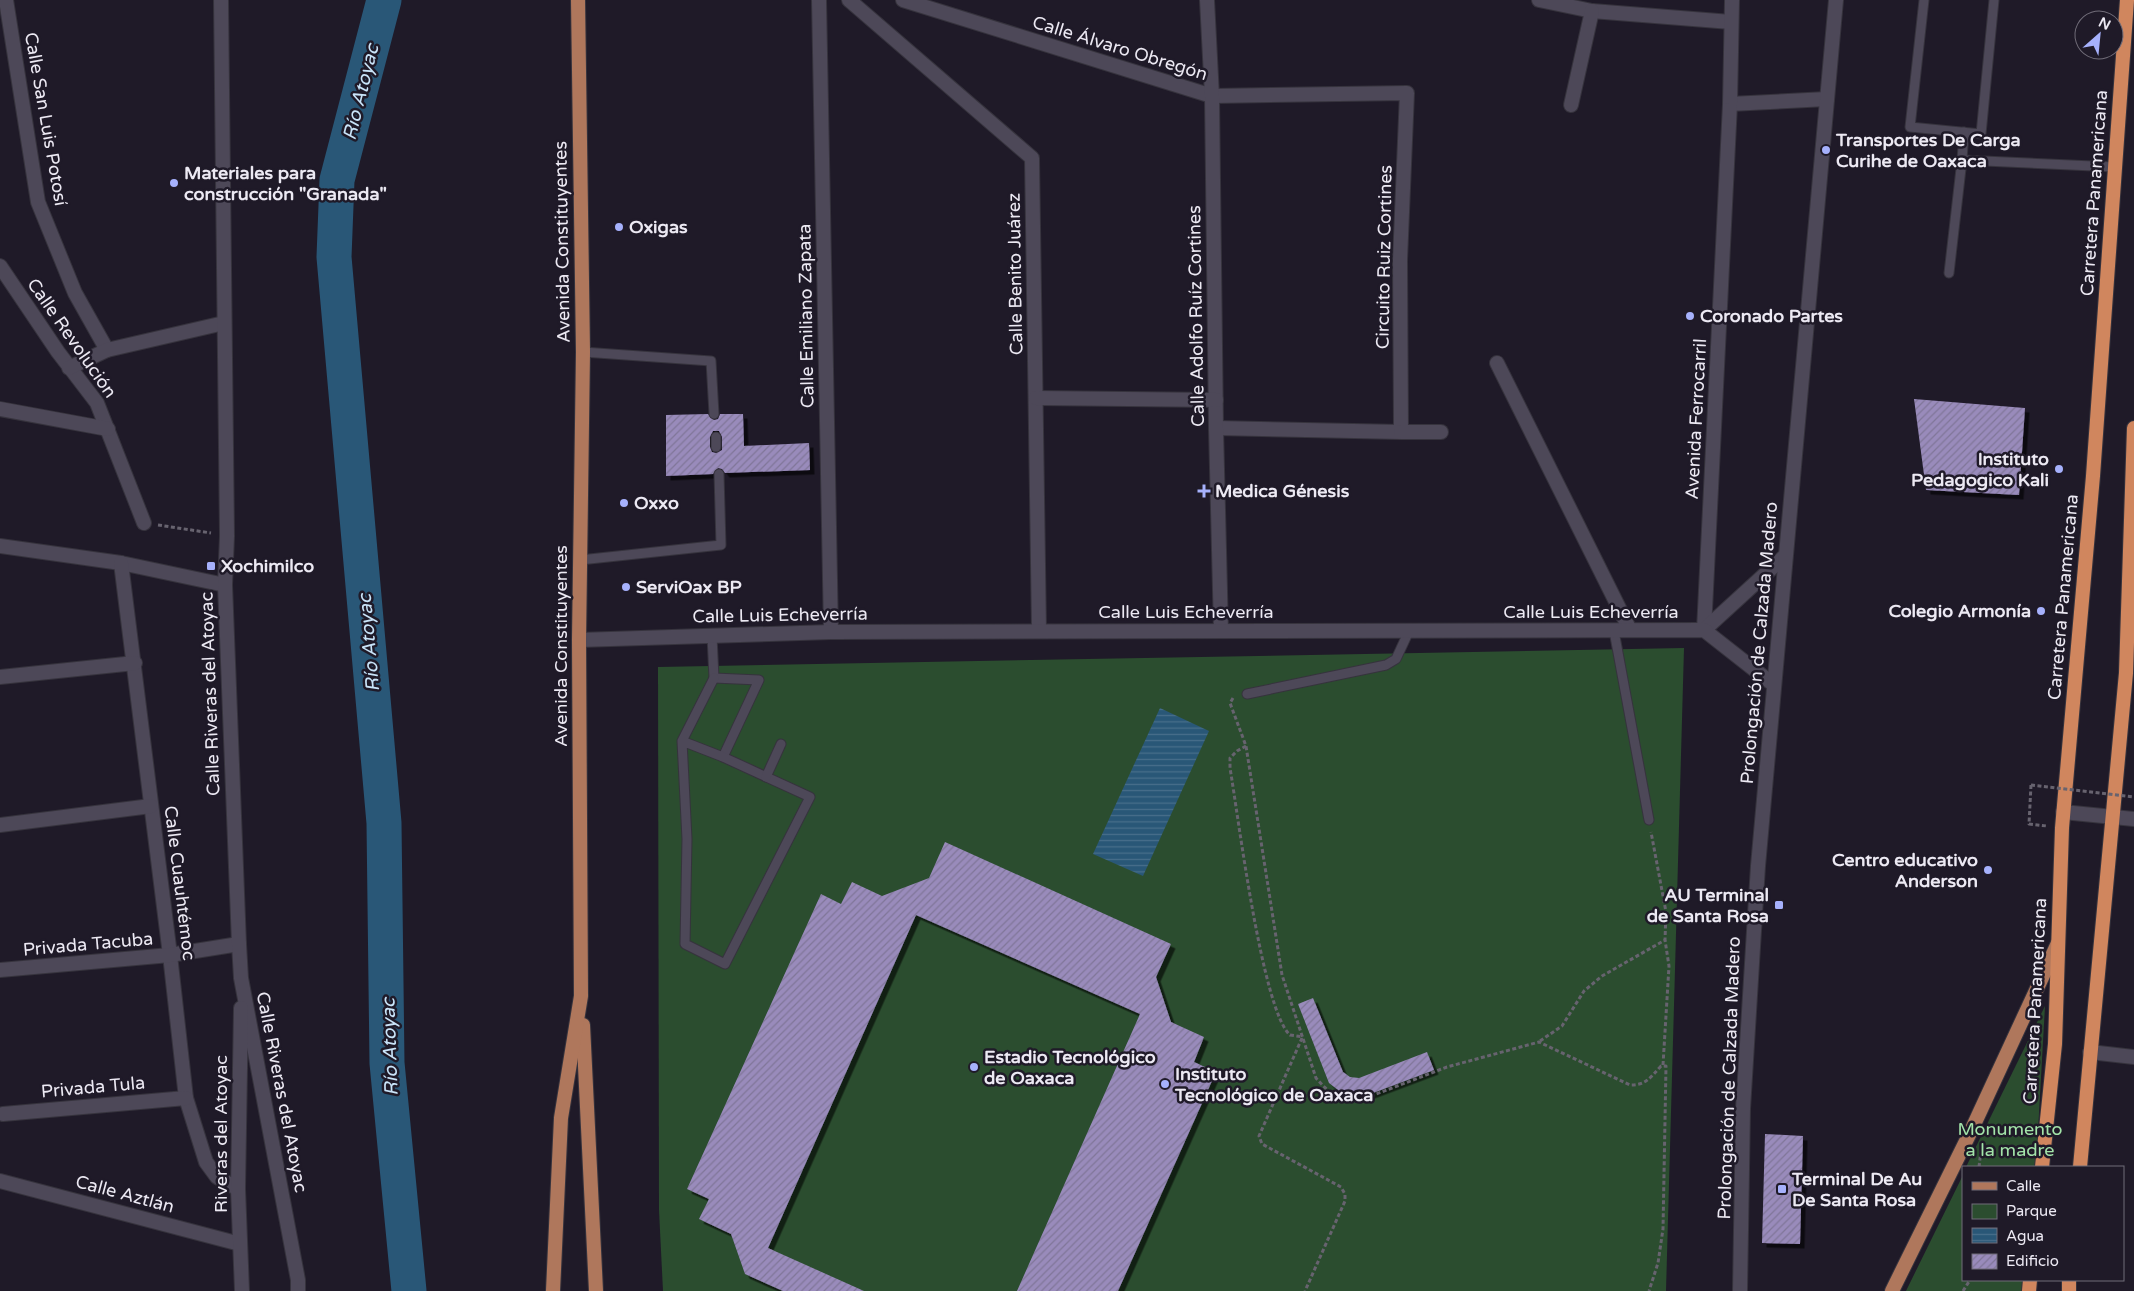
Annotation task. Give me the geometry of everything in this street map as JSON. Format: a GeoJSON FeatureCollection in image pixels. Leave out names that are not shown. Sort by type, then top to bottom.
{"type":"FeatureCollection","features":[{"type":"Feature","properties":{"kind":"highway","name":"Carretera Panamericana"},"geometry":{"type":"LineString","coordinates":[[2042,1166],[2055,1044],[2063,812],[2093,476],[2127,0]]}},
{"type":"Feature","properties":{"kind":"highway"},"geometry":{"type":"LineString","coordinates":[[2080,1166],[2112,817],[2130,672],[2134,428]]}},
{"type":"Feature","properties":{"kind":"main road","name":"Avenida Constituyentes"},"geometry":{"type":"LineString","coordinates":[[553,1291],[561,1118],[581,996],[579,640],[583,352],[578,0]]}},
{"type":"Feature","properties":{"kind":"main road"},"geometry":{"type":"LineString","coordinates":[[1892,1291],[1971,1131],[2058,942]]}},
{"type":"Feature","properties":{"kind":"main road"},"geometry":{"type":"LineString","coordinates":[[581,996],[596,1291]]}},
{"type":"Feature","properties":{"kind":"street","name":"Calle San Luis Potosí"},"geometry":{"type":"LineString","coordinates":[[6,0],[38,202],[75,293],[107,350]]}},
{"type":"Feature","properties":{"kind":"street","name":"Calle Riveras del Atoyac"},"geometry":{"type":"LineString","coordinates":[[221,0],[227,536],[225,585],[241,978],[298,1280],[298,1291]]}},
{"type":"Feature","properties":{"kind":"street","name":"Calle Emiliano Zapata"},"geometry":{"type":"LineString","coordinates":[[819,0],[831,632]]}},
{"type":"Feature","properties":{"kind":"street","name":"Calle Benito Juárez"},"geometry":{"type":"LineString","coordinates":[[849,0],[1032,158],[1039,631]]}},
{"type":"Feature","properties":{"kind":"street","name":"Calle Álvaro Obregón"},"geometry":{"type":"LineString","coordinates":[[903,0],[1212,96]]}},
{"type":"Feature","properties":{"kind":"street","name":"Calle Adolfo Ruíz Cortines"},"geometry":{"type":"LineString","coordinates":[[1207,0],[1212,96],[1216,428],[1221,631]]}},
{"type":"Feature","properties":{"kind":"street"},"geometry":{"type":"LineString","coordinates":[[1539,0],[1592,12],[1731,22]]}},
{"type":"Feature","properties":{"kind":"street","name":"Avenida Ferrocarril"},"geometry":{"type":"LineString","coordinates":[[1704,630],[1730,104],[1732,0]]}},
{"type":"Feature","properties":{"kind":"street","name":"Prolongación de Calzada Madero"},"geometry":{"type":"LineString","coordinates":[[1740,1291],[1743,1108],[1758,866],[1836,0]]}},
{"type":"Feature","properties":{"kind":"street"},"geometry":{"type":"LineString","coordinates":[[1571,105],[1592,12]]}},
{"type":"Feature","properties":{"kind":"street","name":"Circuito Ruiz Cortines"},"geometry":{"type":"LineString","coordinates":[[1212,96],[1407,93],[1400,260],[1401,432]]}},
{"type":"Feature","properties":{"kind":"street"},"geometry":{"type":"LineString","coordinates":[[1730,104],[1827,99]]}},
{"type":"Feature","properties":{"kind":"street","name":"Calle Revolución"},"geometry":{"type":"LineString","coordinates":[[0,266],[69,368],[97,403],[144,523]]}},
{"type":"Feature","properties":{"kind":"street"},"geometry":{"type":"LineString","coordinates":[[69,368],[107,350],[224,323]]}},
{"type":"Feature","properties":{"kind":"street"},"geometry":{"type":"LineString","coordinates":[[1497,363],[1630,630]]}},
{"type":"Feature","properties":{"kind":"street"},"geometry":{"type":"LineString","coordinates":[[1036,398],[1216,400]]}},
{"type":"Feature","properties":{"kind":"street"},"geometry":{"type":"LineString","coordinates":[[0,409],[108,429]]}},
{"type":"Feature","properties":{"kind":"street"},"geometry":{"type":"LineString","coordinates":[[1216,428],[1441,432]]}},
{"type":"Feature","properties":{"kind":"street"},"geometry":{"type":"LineString","coordinates":[[0,546],[121,563],[225,585]]}},
{"type":"Feature","properties":{"kind":"street"},"geometry":{"type":"LineString","coordinates":[[1774,685],[1704,630],[1785,556]]}},
{"type":"Feature","properties":{"kind":"street","name":"Calle Cuauhtémoc"},"geometry":{"type":"LineString","coordinates":[[121,563],[135,663],[186,1098],[206,1162],[217,1177],[238,1190]]}},
{"type":"Feature","properties":{"kind":"street","name":"Calle Luis Echeverría"},"geometry":{"type":"LineString","coordinates":[[579,640],[831,632],[1704,630]]}},
{"type":"Feature","properties":{"kind":"street"},"geometry":{"type":"LineString","coordinates":[[0,677],[135,663]]}},
{"type":"Feature","properties":{"kind":"street"},"geometry":{"type":"LineString","coordinates":[[0,825],[151,806]]}},
{"type":"Feature","properties":{"kind":"street"},"geometry":{"type":"LineString","coordinates":[[2063,812],[2134,819]]}},
{"type":"Feature","properties":{"kind":"street","name":"Privada Tacuba"},"geometry":{"type":"LineString","coordinates":[[0,970],[170,956],[239,944]]}},
{"type":"Feature","properties":{"kind":"street","name":"Riveras del Atoyac"},"geometry":{"type":"LineString","coordinates":[[241,978],[238,1190],[242,1291]]}},
{"type":"Feature","properties":{"kind":"street"},"geometry":{"type":"LineString","coordinates":[[2090,1052],[2134,1057]]}},
{"type":"Feature","properties":{"kind":"street","name":"Privada Tula"},"geometry":{"type":"LineString","coordinates":[[2,1114],[186,1098]]}},
{"type":"Feature","properties":{"kind":"street","name":"Calle Aztlán"},"geometry":{"type":"LineString","coordinates":[[0,1181],[240,1244]]}},
{"type":"Feature","properties":{"kind":"lane"},"geometry":{"type":"LineString","coordinates":[[1924,0],[1910,127],[1982,134],[1994,0]]}},
{"type":"Feature","properties":{"kind":"lane"},"geometry":{"type":"LineString","coordinates":[[1949,273],[1964,132]]}},
{"type":"Feature","properties":{"kind":"lane"},"geometry":{"type":"LineString","coordinates":[[1962,160],[2115,167]]}},
{"type":"Feature","properties":{"kind":"lane"},"geometry":{"type":"LineString","coordinates":[[583,352],[711,361],[714,414]]}},
{"type":"Feature","properties":{"kind":"lane"},"geometry":{"type":"LineString","coordinates":[[716,437],[716,447]]}},
{"type":"Feature","properties":{"kind":"lane"},"geometry":{"type":"LineString","coordinates":[[580,560],[721,545],[719,474]]}},
{"type":"Feature","properties":{"kind":"lane"},"geometry":{"type":"LineString","coordinates":[[1247,694],[1386,665],[1396,659],[1409,631]]}},
{"type":"Feature","properties":{"kind":"lane"},"geometry":{"type":"LineString","coordinates":[[1614,631],[1649,820]]}},
{"type":"Feature","properties":{"kind":"lane"},"geometry":{"type":"LineString","coordinates":[[682,741],[723,757],[810,797],[725,964],[685,944],[687,839],[682,741],[714,678],[712,636]]}},
{"type":"Feature","properties":{"kind":"lane"},"geometry":{"type":"LineString","coordinates":[[714,678],[759,680],[723,757]]}},
{"type":"Feature","properties":{"kind":"lane"},"geometry":{"type":"LineString","coordinates":[[766,777],[781,744]]}},
{"type":"Feature","properties":{"kind":"path"},"geometry":{"type":"LineString","coordinates":[[144,523],[227,536]]}},
{"type":"Feature","properties":{"kind":"path"},"geometry":{"type":"LineString","coordinates":[[1247,694],[1236,696],[1230,703],[1246,746],[1282,975],[1316,1078],[1328,1092],[1342,1100],[1358,1101],[1447,1067],[1539,1042],[1562,1026],[1584,992],[1602,976],[1665,940]]}},
{"type":"Feature","properties":{"kind":"path"},"geometry":{"type":"LineString","coordinates":[[1246,746],[1230,758],[1230,768],[1261,953],[1282,1025],[1290,1035],[1302,1037]]}},
{"type":"Feature","properties":{"kind":"path"},"geometry":{"type":"LineString","coordinates":[[2029,824],[2031,785],[2134,797]]}},
{"type":"Feature","properties":{"kind":"path"},"geometry":{"type":"LineString","coordinates":[[1539,1042],[1630,1085],[1642,1085],[1663,1065],[1669,966],[1665,940],[1666,912],[1649,820]]}},
{"type":"Feature","properties":{"kind":"path"},"geometry":{"type":"LineString","coordinates":[[1302,1037],[1259,1136],[1262,1144],[1341,1186],[1345,1194],[1346,1201],[1304,1291]]}},
{"type":"Feature","properties":{"kind":"path"},"geometry":{"type":"LineString","coordinates":[[1649,1291],[1658,1263],[1663,1229],[1667,1068],[1663,1065]]}},
{"type":"Feature","properties":{"kind":"green space","name":"Instituto Tecnológico de Oaxaca"},"geometry":{"type":"Polygon","coordinates":[[[1684,648],[1666,1291],[663,1291],[659,1210],[658,667],[1684,648]]]}},
{"type":"Feature","properties":{"kind":"green space","name":"Monumento a la madre"},"geometry":{"type":"Polygon","coordinates":[[[2045,1006],[2036,1166],[1966,1166],[2045,1006]]]}},
{"type":"Feature","properties":{"kind":"green space","name":"Monumento a la madre"},"geometry":{"type":"Polygon","coordinates":[[[1962,1177],[1962,1281],[2028,1281],[2026,1291],[1906,1291],[1962,1177]]]}},
{"type":"Feature","properties":{"kind":"water"},"geometry":{"type":"Polygon","coordinates":[[[1160,708],[1209,731],[1143,876],[1093,854],[1160,708]]]}},
{"type":"Feature","properties":{"kind":"building"},"geometry":{"type":"Polygon","coordinates":[[[1914,399],[2025,408],[2019,495],[1926,490],[1914,399]]]}},
{"type":"Feature","properties":{"kind":"building"},"geometry":{"type":"Polygon","coordinates":[[[708,414],[714,420],[718,419],[720,414],[743,414],[744,446],[809,443],[810,470],[725,473],[722,469],[718,468],[713,474],[666,476],[666,415],[708,414]],[[713,431],[710,437],[710,447],[712,452],[716,453],[722,450],[722,437],[719,431],[713,431]]]}},
{"type":"Feature","properties":{"kind":"building"},"geometry":{"type":"Polygon","coordinates":[[[945,842],[1171,944],[1156,977],[1171,1022],[1204,1037],[1194,1062],[1216,1072],[1118,1291],[1017,1291],[1140,1014],[916,915],[768,1248],[864,1291],[783,1291],[745,1274],[731,1234],[699,1219],[709,1199],[687,1189],[821,894],[841,904],[852,882],[882,896],[929,878],[945,842]]]}},
{"type":"Feature","properties":{"kind":"building"},"geometry":{"type":"Polygon","coordinates":[[[1313,998],[1343,1072],[1350,1077],[1359,1078],[1427,1052],[1434,1070],[1365,1096],[1346,1096],[1329,1083],[1298,1004],[1313,998]]]}},
{"type":"Feature","properties":{"kind":"building","name":"Terminal De Au De Santa Rosa"},"geometry":{"type":"Polygon","coordinates":[[[1765,1134],[1803,1136],[1800,1244],[1762,1243],[1765,1134]]]}},
{"type":"Feature","properties":{"kind":"waterway","name":"Río Atoyac"},"geometry":{"type":"LineString","coordinates":[[384,0],[337,180],[334,257],[384,823],[387,1063],[409,1291]]}},
{"type":"Feature","properties":{"kind":"place","name":"Transportes De Carga Curihe de Oaxaca"},"geometry":{"type":"Point","coordinates":[1826,150]}},
{"type":"Feature","properties":{"kind":"place","name":"Materiales para construcción \"Granada\""},"geometry":{"type":"Point","coordinates":[174,183]}},
{"type":"Feature","properties":{"kind":"place","name":"Oxigas"},"geometry":{"type":"Point","coordinates":[619,227]}},
{"type":"Feature","properties":{"kind":"place","name":"Coronado Partes"},"geometry":{"type":"Point","coordinates":[1690,316]}},
{"type":"Feature","properties":{"kind":"place","name":"Instituto Pedagogico Kali"},"geometry":{"type":"Point","coordinates":[2059,469]}},
{"type":"Feature","properties":{"kind":"place","name":"Medica Génesis"},"geometry":{"type":"Point","coordinates":[1204,491]}},
{"type":"Feature","properties":{"kind":"place","name":"Oxxo"},"geometry":{"type":"Point","coordinates":[624,503]}},
{"type":"Feature","properties":{"kind":"place","name":"Xochimilco"},"geometry":{"type":"Point","coordinates":[211,566]}},
{"type":"Feature","properties":{"kind":"place","name":"ServiOax BP"},"geometry":{"type":"Point","coordinates":[626,587]}},
{"type":"Feature","properties":{"kind":"place","name":"Colegio Armonía"},"geometry":{"type":"Point","coordinates":[2041,611]}},
{"type":"Feature","properties":{"kind":"place","name":"Centro educativo Anderson"},"geometry":{"type":"Point","coordinates":[1988,870]}},
{"type":"Feature","properties":{"kind":"place","name":"AU Terminal de Santa Rosa"},"geometry":{"type":"Point","coordinates":[1779,905]}},
{"type":"Feature","properties":{"kind":"place","name":"Estadio Tecnológico de Oaxaca"},"geometry":{"type":"Point","coordinates":[974,1067]}},
{"type":"Feature","properties":{"kind":"place","name":"Instituto Tecnológico de Oaxaca"},"geometry":{"type":"Point","coordinates":[1165,1084]}},
{"type":"Feature","properties":{"kind":"place","name":"Terminal De Au De Santa Rosa"},"geometry":{"type":"Point","coordinates":[1782,1189]}}]}
